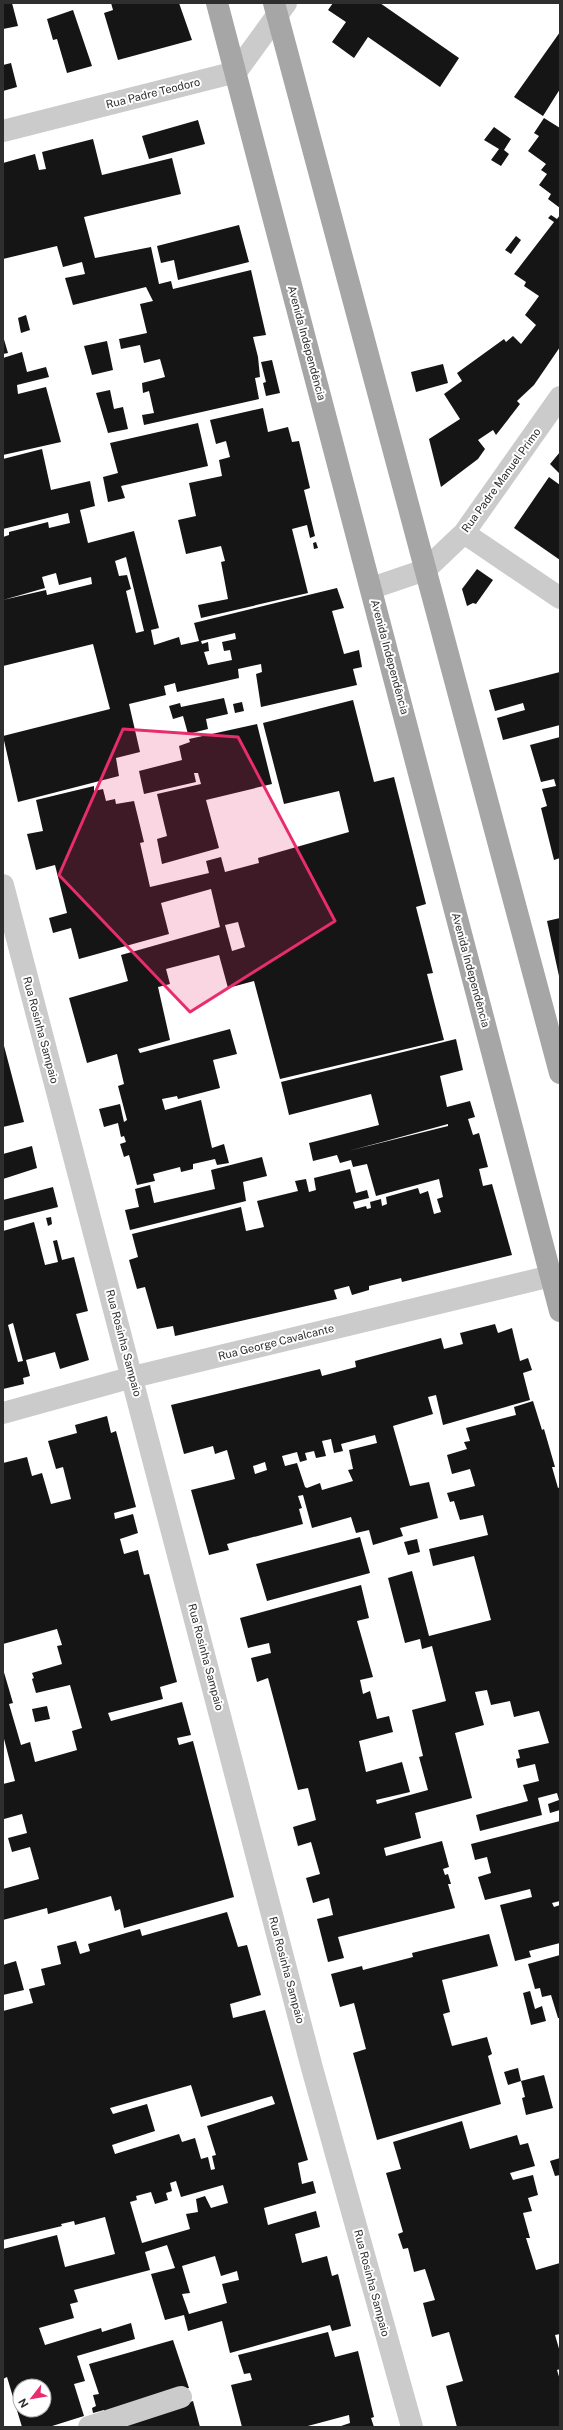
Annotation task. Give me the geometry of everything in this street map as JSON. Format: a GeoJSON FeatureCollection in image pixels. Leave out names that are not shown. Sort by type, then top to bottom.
{"type":"FeatureCollection","features":[{"type":"Feature","properties":{"kind":"main road","name":"Avenida Independência"},"geometry":{"type":"LineString","coordinates":[[217,3],[372,588],[560,1311]]}},
{"type":"Feature","properties":{"kind":"main road"},"geometry":{"type":"LineString","coordinates":[[279,7],[425,570],[560,1073]]}},
{"type":"Feature","properties":{"kind":"street"},"geometry":{"type":"LineString","coordinates":[[236,72],[279,7]]}},
{"type":"Feature","properties":{"kind":"street","name":"Rua Padre Teodoro"},"geometry":{"type":"LineString","coordinates":[[3,131],[236,72]]}},
{"type":"Feature","properties":{"kind":"street","name":"Rua Padre Manuel Primo"},"geometry":{"type":"LineString","coordinates":[[372,588],[425,570],[464,533],[560,397]]}},
{"type":"Feature","properties":{"kind":"street"},"geometry":{"type":"LineString","coordinates":[[464,533],[560,598]]}},
{"type":"Feature","properties":{"kind":"street","name":"Rua Rosinha Sampaio"},"geometry":{"type":"LineString","coordinates":[[3,885],[133,1377],[312,2068],[412,2427]]}},
{"type":"Feature","properties":{"kind":"street","name":"Rua George Cavalcante"},"geometry":{"type":"LineString","coordinates":[[3,1413],[133,1377],[551,1276]]}},
{"type":"Feature","properties":{"kind":"street"},"geometry":{"type":"LineString","coordinates":[[89,2427],[181,2397]]}},
{"type":"Feature","properties":{"kind":"highlighted area"},"geometry":{"type":"Polygon","coordinates":[[[123,729],[238,737],[335,921],[190,1012],[59,875],[123,729]]]}},
{"type":"Feature","properties":{"kind":"building"},"geometry":{"type":"Polygon","coordinates":[[[12,3],[18,26],[3,29],[3,4],[12,3]]]}},
{"type":"Feature","properties":{"kind":"building"},"geometry":{"type":"Polygon","coordinates":[[[111,3],[179,3],[192,40],[118,60],[104,13],[113,10],[111,3]]]}},
{"type":"Feature","properties":{"kind":"building"},"geometry":{"type":"Polygon","coordinates":[[[333,3],[380,3],[459,58],[440,87],[368,37],[354,58],[332,42],[346,22],[328,10],[333,3]]]}},
{"type":"Feature","properties":{"kind":"building"},"geometry":{"type":"Polygon","coordinates":[[[73,10],[92,66],[67,73],[57,39],[53,40],[47,19],[73,10]]]}},
{"type":"Feature","properties":{"kind":"building"},"geometry":{"type":"Polygon","coordinates":[[[560,32],[560,89],[543,116],[514,97],[560,32]]]}},
{"type":"Feature","properties":{"kind":"building"},"geometry":{"type":"Polygon","coordinates":[[[11,63],[17,87],[3,91],[3,65],[11,63]]]}},
{"type":"Feature","properties":{"kind":"building"},"geometry":{"type":"Polygon","coordinates":[[[544,118],[560,128],[560,208],[548,199],[551,194],[539,185],[547,174],[541,170],[546,164],[528,151],[539,136],[534,133],[544,118]]]}},
{"type":"Feature","properties":{"kind":"building"},"geometry":{"type":"Polygon","coordinates":[[[198,120],[205,144],[149,159],[142,136],[198,120]]]}},
{"type":"Feature","properties":{"kind":"building"},"geometry":{"type":"Polygon","coordinates":[[[494,127],[511,139],[504,150],[509,154],[501,166],[491,160],[499,149],[484,140],[494,127]]]}},
{"type":"Feature","properties":{"kind":"building"},"geometry":{"type":"Polygon","coordinates":[[[93,139],[102,175],[172,158],[181,194],[84,217],[95,258],[151,247],[159,284],[171,281],[173,289],[251,270],[266,335],[253,337],[258,357],[260,377],[255,378],[259,399],[144,425],[142,415],[154,413],[149,391],[143,393],[142,383],[165,377],[160,359],[144,363],[140,345],[121,349],[119,339],[147,333],[140,304],[153,301],[146,287],[73,305],[65,278],[85,274],[82,262],[63,267],[57,246],[3,259],[3,163],[35,154],[39,170],[46,169],[42,152],[93,139]]]}},
{"type":"Feature","properties":{"kind":"building"},"geometry":{"type":"Polygon","coordinates":[[[551,215],[557,219],[560,215],[560,347],[534,385],[517,401],[520,404],[496,435],[493,430],[478,440],[485,449],[478,459],[441,487],[429,439],[460,419],[444,394],[462,381],[457,373],[504,339],[506,342],[513,336],[521,344],[536,325],[525,315],[539,296],[524,286],[526,282],[514,274],[554,222],[548,218],[551,215]]]}},
{"type":"Feature","properties":{"kind":"building"},"geometry":{"type":"Polygon","coordinates":[[[239,225],[249,262],[178,280],[174,260],[161,263],[157,246],[239,225]]]}},
{"type":"Feature","properties":{"kind":"building"},"geometry":{"type":"Polygon","coordinates":[[[516,236],[521,240],[511,254],[505,250],[516,236]]]}},
{"type":"Feature","properties":{"kind":"building"},"geometry":{"type":"Polygon","coordinates":[[[26,315],[30,330],[21,333],[18,318],[26,315]]]}},
{"type":"Feature","properties":{"kind":"building"},"geometry":{"type":"Polygon","coordinates":[[[3,336],[8,353],[3,354],[3,336]]]}},
{"type":"Feature","properties":{"kind":"building"},"geometry":{"type":"Polygon","coordinates":[[[107,341],[113,370],[92,375],[84,346],[107,341]]]}},
{"type":"Feature","properties":{"kind":"building"},"geometry":{"type":"Polygon","coordinates":[[[22,352],[27,372],[46,367],[49,377],[17,385],[18,394],[46,387],[61,442],[3,455],[3,358],[22,352]]]}},
{"type":"Feature","properties":{"kind":"building"},"geometry":{"type":"Polygon","coordinates":[[[272,360],[280,393],[266,396],[263,383],[266,382],[261,362],[272,360]]]}},
{"type":"Feature","properties":{"kind":"building"},"geometry":{"type":"Polygon","coordinates":[[[443,364],[448,383],[416,392],[411,372],[443,364]]]}},
{"type":"Feature","properties":{"kind":"building"},"geometry":{"type":"Polygon","coordinates":[[[110,390],[114,409],[123,407],[128,429],[108,433],[96,393],[110,390]]]}},
{"type":"Feature","properties":{"kind":"building"},"geometry":{"type":"Polygon","coordinates":[[[263,408],[268,432],[288,427],[292,442],[299,441],[310,488],[304,490],[315,536],[310,538],[307,525],[292,529],[308,593],[201,618],[198,605],[228,599],[221,562],[225,561],[221,546],[186,554],[178,520],[196,516],[189,483],[222,476],[219,460],[230,457],[226,441],[216,444],[210,420],[263,408]]]}},
{"type":"Feature","properties":{"kind":"building"},"geometry":{"type":"Polygon","coordinates":[[[198,423],[208,466],[121,486],[125,498],[108,502],[103,477],[118,473],[110,443],[198,423]]]}},
{"type":"Feature","properties":{"kind":"building"},"geometry":{"type":"Polygon","coordinates":[[[42,449],[51,490],[90,481],[95,506],[80,510],[88,543],[134,531],[159,628],[151,630],[154,645],[179,637],[181,645],[199,641],[194,623],[337,588],[344,608],[332,611],[344,654],[359,650],[362,667],[353,669],[357,685],[261,707],[256,674],[262,672],[261,664],[238,669],[239,678],[177,692],[175,683],[164,686],[166,695],[129,704],[140,752],[116,758],[119,776],[18,802],[3,736],[110,709],[93,644],[3,666],[3,600],[3,537],[9,535],[9,532],[48,522],[49,528],[70,523],[68,513],[3,529],[3,459],[42,449]],[[126,557],[115,561],[119,576],[127,575],[131,589],[126,591],[136,633],[144,631],[126,557]],[[56,573],[42,577],[45,588],[3,600],[46,590],[47,595],[92,584],[91,577],[59,585],[56,573]],[[235,633],[201,641],[202,644],[208,642],[209,651],[204,652],[208,665],[232,660],[230,650],[224,651],[222,642],[236,639],[235,633]]]}},
{"type":"Feature","properties":{"kind":"building"},"geometry":{"type":"Polygon","coordinates":[[[560,452],[560,474],[550,464],[560,452]]]}},
{"type":"Feature","properties":{"kind":"building"},"geometry":{"type":"Polygon","coordinates":[[[549,477],[560,485],[560,560],[514,528],[549,477]]]}},
{"type":"Feature","properties":{"kind":"building"},"geometry":{"type":"Polygon","coordinates":[[[316,542],[318,548],[314,549],[313,543],[316,542]]]}},
{"type":"Feature","properties":{"kind":"building"},"geometry":{"type":"Polygon","coordinates":[[[477,569],[493,580],[476,604],[473,603],[467,606],[462,589],[477,569]]]}},
{"type":"Feature","properties":{"kind":"building"},"geometry":{"type":"Polygon","coordinates":[[[560,672],[560,725],[503,740],[497,718],[525,710],[523,703],[495,711],[489,690],[560,672]]]}},
{"type":"Feature","properties":{"kind":"building"},"geometry":{"type":"Polygon","coordinates":[[[224,698],[228,714],[206,719],[208,729],[188,734],[183,716],[173,719],[169,706],[180,703],[181,707],[224,698]]]}},
{"type":"Feature","properties":{"kind":"building"},"geometry":{"type":"Polygon","coordinates":[[[353,700],[374,782],[394,777],[426,904],[416,907],[433,973],[427,974],[444,1040],[280,1079],[254,981],[228,988],[219,955],[166,969],[170,984],[158,987],[170,1040],[138,1049],[140,1053],[230,1029],[237,1054],[213,1060],[220,1088],[178,1099],[177,1096],[162,1099],[165,1110],[201,1100],[212,1148],[224,1144],[229,1163],[217,1165],[215,1159],[193,1164],[193,1169],[181,1172],[180,1167],[153,1174],[155,1181],[137,1185],[129,1155],[124,1157],[120,1144],[126,1142],[124,1136],[121,1137],[118,1123],[104,1127],[99,1109],[120,1104],[124,1122],[127,1120],[118,1086],[124,1084],[117,1054],[87,1063],[69,998],[128,981],[121,955],[220,927],[211,889],[161,903],[169,934],[79,959],[71,928],[53,933],[49,918],[67,913],[55,865],[36,870],[27,834],[43,831],[36,800],[94,786],[94,791],[103,789],[106,801],[115,799],[116,804],[134,801],[144,842],[140,843],[150,887],[209,873],[206,861],[221,857],[225,872],[259,863],[258,858],[349,832],[339,791],[284,804],[263,723],[353,700]],[[238,922],[225,925],[232,951],[245,947],[238,922]]]}},
{"type":"Feature","properties":{"kind":"building"},"geometry":{"type":"Polygon","coordinates":[[[242,702],[244,711],[235,713],[233,704],[242,702]]]}},
{"type":"Feature","properties":{"kind":"building"},"geometry":{"type":"Polygon","coordinates":[[[257,724],[272,784],[206,800],[219,848],[162,864],[157,839],[167,836],[157,794],[201,784],[198,773],[194,773],[196,782],[144,794],[139,771],[182,760],[179,746],[190,742],[189,739],[257,724]]]}},
{"type":"Feature","properties":{"kind":"building"},"geometry":{"type":"Polygon","coordinates":[[[560,737],[560,858],[554,860],[541,808],[547,806],[542,789],[556,786],[554,779],[541,782],[530,745],[560,737]]]}},
{"type":"Feature","properties":{"kind":"building"},"geometry":{"type":"Polygon","coordinates":[[[560,918],[560,976],[559,976],[547,921],[560,918]]]}},
{"type":"Feature","properties":{"kind":"building"},"geometry":{"type":"Polygon","coordinates":[[[456,1039],[463,1070],[440,1076],[447,1107],[470,1101],[475,1117],[468,1119],[473,1135],[479,1133],[488,1167],[479,1169],[483,1186],[492,1184],[512,1255],[402,1282],[401,1278],[369,1286],[369,1290],[352,1295],[349,1286],[334,1290],[337,1299],[175,1336],[173,1326],[157,1329],[145,1287],[137,1289],[129,1260],[138,1257],[132,1234],[241,1207],[246,1231],[264,1227],[257,1201],[298,1191],[295,1181],[306,1179],[309,1192],[316,1190],[314,1178],[350,1169],[356,1193],[367,1190],[369,1198],[353,1202],[355,1209],[366,1206],[367,1209],[371,1208],[370,1202],[381,1199],[382,1206],[387,1204],[386,1197],[418,1188],[420,1194],[428,1191],[434,1214],[441,1212],[437,1199],[443,1197],[439,1179],[376,1196],[367,1164],[353,1167],[351,1160],[340,1163],[337,1155],[313,1161],[309,1143],[379,1125],[371,1094],[289,1115],[281,1082],[456,1039]],[[448,1124],[348,1151],[448,1126],[448,1124]]]}},
{"type":"Feature","properties":{"kind":"building"},"geometry":{"type":"Polygon","coordinates":[[[3,1042],[24,1122],[3,1127],[3,1042]]]}},
{"type":"Feature","properties":{"kind":"building"},"geometry":{"type":"Polygon","coordinates":[[[32,1146],[37,1168],[3,1179],[3,1154],[32,1146]]]}},
{"type":"Feature","properties":{"kind":"building"},"geometry":{"type":"Polygon","coordinates":[[[262,1157],[267,1176],[243,1182],[246,1201],[130,1230],[125,1210],[139,1207],[135,1189],[150,1185],[154,1203],[215,1189],[211,1170],[262,1157]]]}},
{"type":"Feature","properties":{"kind":"building"},"geometry":{"type":"Polygon","coordinates":[[[53,1187],[58,1207],[3,1221],[3,1200],[53,1187]]]}},
{"type":"Feature","properties":{"kind":"building"},"geometry":{"type":"Polygon","coordinates":[[[51,1217],[52,1224],[48,1226],[46,1218],[51,1217]]]}},
{"type":"Feature","properties":{"kind":"building"},"geometry":{"type":"Polygon","coordinates":[[[34,1222],[45,1265],[58,1262],[53,1241],[57,1240],[62,1260],[74,1257],[88,1311],[76,1314],[89,1360],[60,1369],[55,1352],[26,1360],[30,1376],[23,1378],[24,1384],[3,1389],[3,1231],[34,1222]],[[13,1323],[8,1325],[18,1362],[23,1361],[13,1323]]]}},
{"type":"Feature","properties":{"kind":"building"},"geometry":{"type":"Polygon","coordinates":[[[495,1324],[498,1333],[512,1328],[520,1361],[528,1358],[532,1370],[523,1373],[530,1400],[443,1425],[436,1395],[428,1397],[433,1414],[393,1426],[410,1486],[429,1482],[438,1518],[400,1528],[403,1536],[373,1545],[369,1530],[356,1533],[351,1517],[312,1528],[303,1495],[298,1496],[302,1508],[299,1509],[303,1524],[227,1544],[229,1550],[209,1555],[191,1490],[235,1479],[227,1450],[215,1454],[213,1446],[184,1454],[171,1405],[320,1369],[322,1376],[356,1367],[355,1361],[441,1338],[444,1349],[463,1344],[460,1333],[495,1324]],[[375,1435],[341,1444],[343,1451],[334,1453],[331,1439],[322,1441],[326,1456],[316,1458],[314,1451],[305,1453],[307,1460],[300,1462],[297,1452],[282,1456],[285,1466],[297,1463],[305,1487],[307,1488],[320,1483],[322,1490],[353,1481],[348,1470],[353,1469],[349,1450],[377,1443],[375,1435]],[[265,1462],[253,1466],[255,1474],[267,1470],[265,1462]]]}},
{"type":"Feature","properties":{"kind":"building"},"geometry":{"type":"Polygon","coordinates":[[[533,1401],[542,1430],[544,1429],[555,1467],[552,1467],[558,1488],[560,1487],[560,1810],[550,1813],[548,1804],[559,1800],[557,1793],[538,1798],[542,1815],[480,1831],[476,1815],[528,1801],[523,1785],[539,1781],[535,1764],[518,1768],[516,1759],[520,1758],[518,1750],[549,1743],[539,1711],[514,1717],[510,1701],[491,1705],[487,1690],[475,1692],[484,1725],[455,1733],[472,1798],[415,1813],[421,1838],[384,1848],[386,1856],[442,1841],[449,1867],[443,1869],[445,1875],[448,1874],[451,1884],[448,1884],[455,1908],[338,1937],[344,1958],[328,1962],[317,1919],[333,1915],[329,1898],[313,1903],[306,1878],[320,1874],[311,1842],[298,1846],[293,1827],[316,1820],[308,1788],[298,1790],[268,1678],[257,1682],[251,1658],[271,1653],[269,1643],[248,1648],[240,1618],[361,1585],[369,1618],[357,1621],[373,1677],[360,1680],[363,1694],[370,1691],[377,1719],[389,1716],[393,1732],[359,1741],[366,1772],[402,1762],[410,1792],[376,1800],[377,1804],[428,1790],[419,1757],[423,1756],[412,1710],[446,1701],[432,1646],[422,1649],[420,1639],[405,1643],[388,1578],[412,1571],[429,1636],[491,1620],[474,1556],[433,1566],[429,1549],[488,1535],[483,1515],[460,1520],[454,1501],[450,1502],[447,1493],[475,1486],[470,1469],[452,1474],[447,1455],[467,1449],[464,1442],[470,1441],[466,1428],[516,1415],[514,1407],[533,1401]]]}},
{"type":"Feature","properties":{"kind":"building"},"geometry":{"type":"Polygon","coordinates":[[[107,1416],[111,1433],[116,1431],[136,1507],[114,1513],[115,1519],[133,1514],[138,1533],[120,1539],[124,1554],[138,1550],[144,1575],[149,1574],[177,1682],[160,1687],[163,1699],[108,1713],[111,1721],[182,1702],[191,1735],[177,1738],[179,1745],[193,1741],[234,1897],[124,1928],[120,1909],[115,1911],[111,1896],[48,1914],[47,1908],[3,1920],[3,1889],[39,1879],[30,1847],[12,1852],[8,1838],[27,1833],[22,1814],[4,1819],[3,1817],[3,1784],[15,1781],[3,1735],[3,1669],[13,1703],[9,1704],[21,1745],[30,1742],[35,1762],[77,1750],[72,1731],[82,1728],[70,1685],[36,1693],[32,1679],[34,1678],[32,1673],[62,1664],[57,1646],[62,1645],[57,1629],[3,1644],[3,1463],[27,1457],[32,1476],[42,1473],[51,1504],[71,1499],[63,1467],[56,1469],[48,1441],[77,1433],[75,1425],[107,1416]]]}},
{"type":"Feature","properties":{"kind":"building"},"geometry":{"type":"Polygon","coordinates":[[[360,1537],[370,1573],[267,1601],[256,1564],[360,1537]]]}},
{"type":"Feature","properties":{"kind":"building"},"geometry":{"type":"Polygon","coordinates":[[[417,1539],[420,1552],[408,1555],[404,1542],[417,1539]]]}},
{"type":"Feature","properties":{"kind":"building"},"geometry":{"type":"Polygon","coordinates":[[[47,1706],[50,1719],[35,1722],[32,1709],[47,1706]]]}},
{"type":"Feature","properties":{"kind":"building"},"geometry":{"type":"Polygon","coordinates":[[[560,1821],[560,1901],[552,1903],[554,1907],[560,1905],[560,1943],[529,1951],[531,1957],[515,1961],[500,1905],[532,1897],[530,1889],[485,1900],[478,1877],[491,1873],[487,1857],[475,1860],[471,1844],[560,1821]]]}},
{"type":"Feature","properties":{"kind":"building"},"geometry":{"type":"Polygon","coordinates":[[[227,1912],[238,1947],[247,1945],[261,1995],[230,2004],[233,2018],[265,2010],[308,2160],[298,2163],[302,2184],[313,2181],[316,2193],[264,2208],[268,2225],[316,2211],[320,2227],[295,2234],[302,2263],[327,2256],[332,2276],[338,2274],[351,2326],[332,2331],[330,2325],[230,2353],[222,2321],[188,2331],[184,2315],[165,2320],[151,2274],[175,2268],[167,2245],[145,2252],[150,2270],[74,2290],[78,2302],[70,2304],[74,2318],[39,2328],[45,2345],[101,2328],[102,2332],[131,2323],[135,2339],[77,2356],[85,2381],[74,2384],[84,2416],[49,2427],[22,2427],[19,2418],[52,2418],[52,2378],[12,2378],[12,2394],[7,2377],[3,2379],[3,2249],[57,2235],[65,2267],[115,2254],[105,2217],[75,2225],[74,2221],[61,2224],[62,2226],[3,2240],[3,2011],[33,2003],[29,1989],[45,1985],[41,1969],[61,1964],[57,1946],[76,1941],[80,1954],[90,1951],[88,1944],[140,1929],[142,1936],[227,1912]],[[191,2085],[110,2108],[113,2114],[147,2104],[155,2131],[112,2145],[115,2154],[179,2134],[182,2142],[195,2138],[201,2159],[208,2157],[211,2170],[215,2169],[212,2156],[216,2155],[207,2126],[275,2104],[272,2096],[201,2117],[191,2085]],[[176,2181],[170,2183],[172,2191],[166,2193],[168,2200],[155,2204],[151,2192],[136,2196],[137,2200],[130,2202],[142,2243],[190,2229],[186,2214],[198,2212],[196,2199],[205,2196],[211,2208],[228,2203],[223,2185],[181,2197],[176,2181]],[[215,2256],[182,2266],[190,2293],[182,2294],[189,2314],[227,2303],[222,2284],[239,2280],[237,2271],[221,2276],[215,2256]]]}},
{"type":"Feature","properties":{"kind":"building"},"geometry":{"type":"Polygon","coordinates":[[[489,1934],[498,1966],[442,1980],[450,2012],[443,2014],[452,2046],[487,2037],[492,2054],[488,2056],[501,2104],[377,2140],[353,2053],[366,2049],[354,2003],[340,2007],[331,1974],[362,1966],[363,1970],[413,1957],[412,1953],[489,1934]]]}},
{"type":"Feature","properties":{"kind":"building"},"geometry":{"type":"Polygon","coordinates":[[[560,1955],[560,2018],[558,2018],[551,1995],[542,1997],[540,1988],[535,1989],[528,1964],[560,1955]]]}},
{"type":"Feature","properties":{"kind":"building"},"geometry":{"type":"Polygon","coordinates":[[[16,1961],[24,1990],[3,1995],[3,1965],[16,1961]]]}},
{"type":"Feature","properties":{"kind":"building"},"geometry":{"type":"Polygon","coordinates":[[[530,1991],[535,2009],[542,2006],[546,2021],[531,2025],[523,1993],[530,1991]]]}},
{"type":"Feature","properties":{"kind":"building"},"geometry":{"type":"Polygon","coordinates":[[[518,2068],[521,2081],[508,2085],[504,2072],[518,2068]]]}},
{"type":"Feature","properties":{"kind":"building"},"geometry":{"type":"Polygon","coordinates":[[[544,2075],[553,2108],[526,2115],[522,2098],[525,2097],[521,2081],[544,2075]]]}},
{"type":"Feature","properties":{"kind":"building"},"geometry":{"type":"Polygon","coordinates":[[[462,2121],[470,2149],[517,2135],[520,2145],[528,2143],[535,2166],[510,2173],[513,2180],[533,2175],[538,2195],[528,2198],[532,2211],[523,2213],[530,2238],[526,2238],[536,2270],[560,2263],[560,2334],[555,2335],[560,2352],[560,2369],[557,2370],[560,2380],[560,2427],[457,2427],[446,2386],[463,2381],[449,2332],[432,2337],[423,2303],[435,2300],[425,2269],[414,2272],[408,2248],[403,2249],[398,2234],[403,2232],[386,2173],[401,2169],[393,2142],[462,2121]]]}},
{"type":"Feature","properties":{"kind":"building"},"geometry":{"type":"Polygon","coordinates":[[[560,2158],[560,2175],[555,2176],[550,2161],[560,2158]]]}},
{"type":"Feature","properties":{"kind":"building"},"geometry":{"type":"Polygon","coordinates":[[[328,2332],[335,2357],[358,2351],[374,2417],[371,2418],[374,2427],[338,2427],[350,2423],[349,2415],[304,2427],[242,2427],[231,2385],[252,2380],[250,2373],[244,2374],[238,2355],[328,2332]]]}},
{"type":"Feature","properties":{"kind":"building"},"geometry":{"type":"Polygon","coordinates":[[[173,2340],[189,2388],[105,2414],[104,2410],[93,2413],[92,2408],[96,2406],[93,2395],[99,2394],[89,2364],[173,2340]]]}},
{"type":"Feature","properties":{"kind":"building"},"geometry":{"type":"Polygon","coordinates":[[[193,2401],[200,2427],[110,2427],[158,2412],[193,2401]]]}}]}
